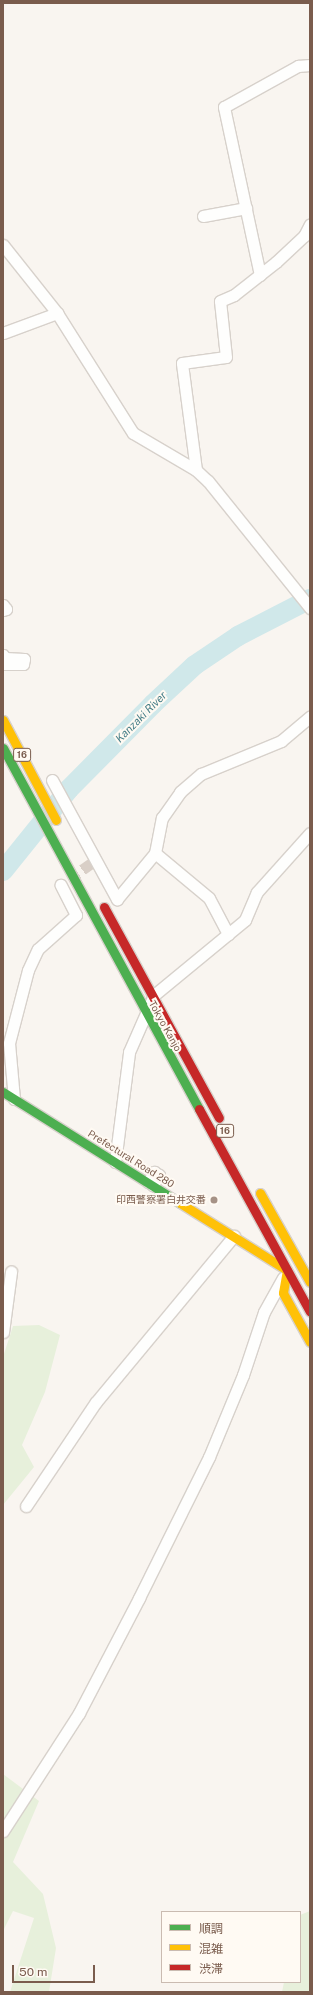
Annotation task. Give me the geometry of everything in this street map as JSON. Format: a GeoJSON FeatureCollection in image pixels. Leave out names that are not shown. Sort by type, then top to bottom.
{"type":"FeatureCollection","features":[{"type":"Feature","properties":{"kind":"main road","name":"16"},"geometry":{"type":"LineString","coordinates":[[3,720],[42,790],[59,827]]}},
{"type":"Feature","properties":{"kind":"main road","name":"Tokyo Kanjo"},"geometry":{"type":"LineString","coordinates":[[3,748],[310,1312]]}},
{"type":"Feature","properties":{"kind":"main road","name":"Tokyo Kanjo"},"geometry":{"type":"LineString","coordinates":[[99,897],[154,996],[225,1130]]}},
{"type":"Feature","properties":{"kind":"main road","name":"Prefectural Road 280"},"geometry":{"type":"LineString","coordinates":[[3,1092],[287,1270]]}},
{"type":"Feature","properties":{"kind":"main road"},"geometry":{"type":"LineString","coordinates":[[255,1184],[305,1267],[310,1282]]}},
{"type":"Feature","properties":{"kind":"main road"},"geometry":{"type":"LineString","coordinates":[[305,1267],[287,1270],[283,1293],[310,1342]]}},
{"type":"Feature","properties":{"kind":"street"},"geometry":{"type":"LineString","coordinates":[[260,275],[224,107],[298,66],[310,64]]}},
{"type":"Feature","properties":{"kind":"street"},"geometry":{"type":"LineString","coordinates":[[203,216],[246,208]]}},
{"type":"Feature","properties":{"kind":"street"},"geometry":{"type":"LineString","coordinates":[[196,470],[182,363],[226,357],[220,302],[234,295],[260,275],[304,236],[310,224]]}},
{"type":"Feature","properties":{"kind":"street"},"geometry":{"type":"LineString","coordinates":[[3,245],[57,313],[133,433],[196,470],[310,608]]}},
{"type":"Feature","properties":{"kind":"street"},"geometry":{"type":"LineString","coordinates":[[3,333],[57,313]]}},
{"type":"Feature","properties":{"kind":"street"},"geometry":{"type":"LineString","coordinates":[[3,605],[6,609],[3,610]]}},
{"type":"Feature","properties":{"kind":"street"},"geometry":{"type":"LineString","coordinates":[[3,655],[5,658],[24,659],[23,664],[3,664]]}},
{"type":"Feature","properties":{"kind":"street"},"geometry":{"type":"LineString","coordinates":[[52,780],[117,899],[155,853],[162,818],[180,792],[201,774],[281,742],[310,717]]}},
{"type":"Feature","properties":{"kind":"street"},"geometry":{"type":"LineString","coordinates":[[116,1162],[129,1052],[154,996],[246,920],[257,892],[310,833]]}},
{"type":"Feature","properties":{"kind":"street"},"geometry":{"type":"LineString","coordinates":[[155,853],[209,898],[228,934]]}},
{"type":"Feature","properties":{"kind":"street"},"geometry":{"type":"LineString","coordinates":[[14,1099],[9,1043],[26,975],[38,949],[76,915],[60,885]]}},
{"type":"Feature","properties":{"kind":"street"},"geometry":{"type":"LineString","coordinates":[[26,1506],[96,1402],[234,1236]]}},
{"type":"Feature","properties":{"kind":"street"},"geometry":{"type":"LineString","coordinates":[[3,1831],[79,1712],[140,1598],[209,1457],[243,1375],[264,1312],[287,1270]]}},
{"type":"Feature","properties":{"kind":"street"},"geometry":{"type":"LineString","coordinates":[[3,1332],[11,1272]]}},
{"type":"Feature","properties":{"kind":"green space"},"geometry":{"type":"Polygon","coordinates":[[[39,1325],[60,1335],[45,1392],[22,1445],[34,1467],[3,1505],[3,1357],[13,1326],[39,1325]]]}},
{"type":"Feature","properties":{"kind":"green space"},"geometry":{"type":"Polygon","coordinates":[[[3,1774],[39,1801],[13,1862],[43,1894],[56,1948],[49,1992],[10,1992],[34,1918],[13,1911],[3,1931],[3,1774]]]}},
{"type":"Feature","properties":{"kind":"green space"},"geometry":{"type":"Polygon","coordinates":[[[310,1911],[310,1992],[282,1992],[284,1983],[301,1983],[301,1915],[310,1911]]]}},
{"type":"Feature","properties":{"kind":"waterway","name":"Kanzaki River"},"geometry":{"type":"LineString","coordinates":[[3,871],[69,789],[153,704],[195,665],[238,636],[310,599]]}},
{"type":"Feature","properties":{"kind":"tunnel"},"geometry":{"type":"LineString","coordinates":[[69,879],[96,860]]}},
{"type":"Feature","properties":{"kind":"traffic: fast"},"geometry":{"type":"LineString","coordinates":[[3,748],[199,1109]]}},
{"type":"Feature","properties":{"kind":"traffic: fast"},"geometry":{"type":"LineString","coordinates":[[3,1092],[180,1203]]}},
{"type":"Feature","properties":{"kind":"traffic: slow"},"geometry":{"type":"LineString","coordinates":[[3,720],[56,820]]}},
{"type":"Feature","properties":{"kind":"traffic: slow"},"geometry":{"type":"LineString","coordinates":[[260,1193],[310,1282]]}},
{"type":"Feature","properties":{"kind":"traffic: slow"},"geometry":{"type":"LineString","coordinates":[[180,1203],[287,1270]]}},
{"type":"Feature","properties":{"kind":"traffic: slow"},"geometry":{"type":"LineString","coordinates":[[287,1270],[283,1293],[310,1342]]}},
{"type":"Feature","properties":{"kind":"traffic: jam"},"geometry":{"type":"LineString","coordinates":[[104,907],[219,1118]]}},
{"type":"Feature","properties":{"kind":"traffic: jam"},"geometry":{"type":"LineString","coordinates":[[199,1109],[310,1312]]}},
{"type":"Feature","properties":{"kind":"place","name":"印西警察署白井交番"},"geometry":{"type":"Point","coordinates":[214,1200]}}]}
